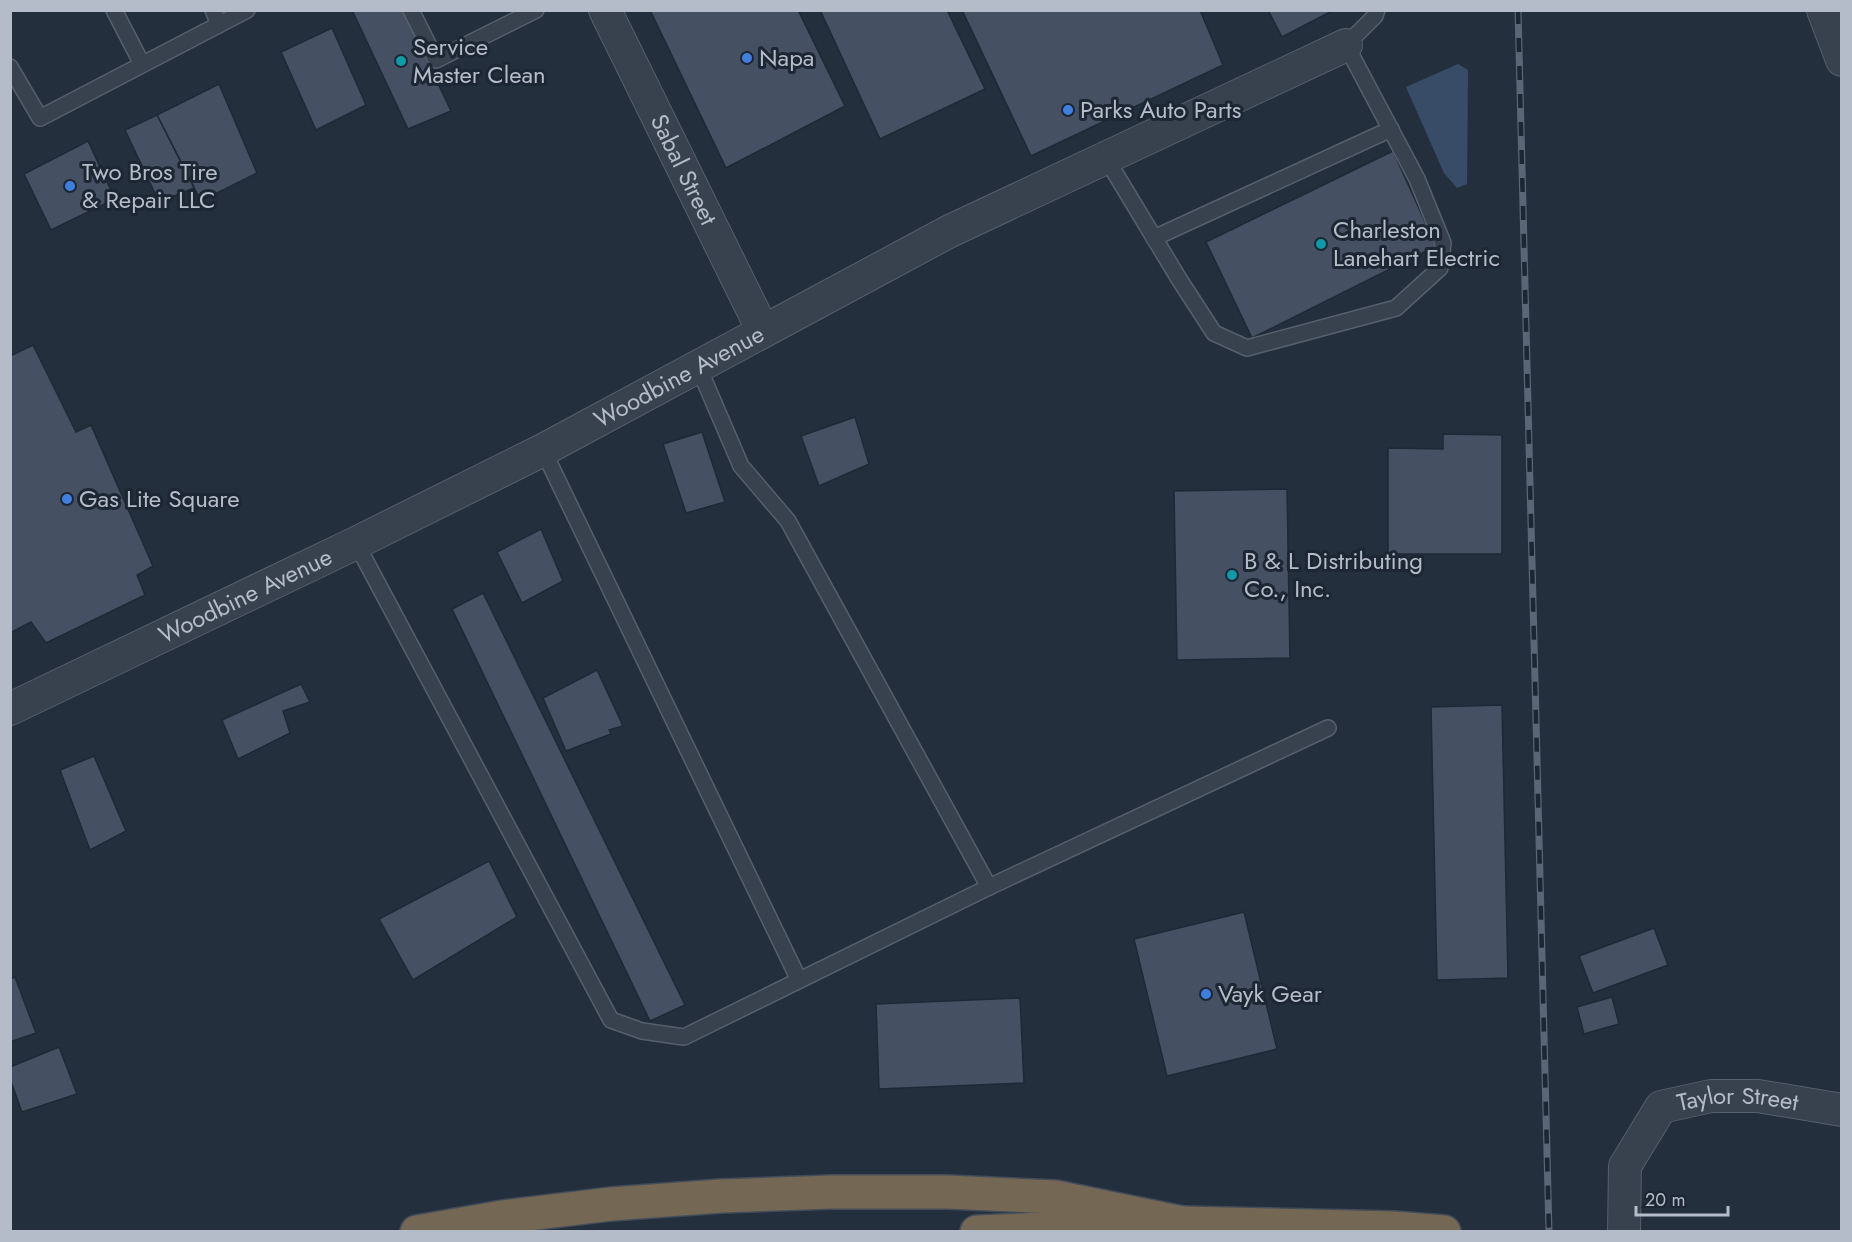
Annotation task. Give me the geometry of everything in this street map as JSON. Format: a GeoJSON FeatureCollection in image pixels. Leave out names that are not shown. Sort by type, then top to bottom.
{"type":"FeatureCollection","features":[{"type":"Feature","properties":{"kind":"highway"},"geometry":{"type":"LineString","coordinates":[[417,1232],[503,1217],[611,1204],[721,1196],[831,1192],[948,1192],[1055,1197],[1182,1223]]}},
{"type":"Feature","properties":{"kind":"highway"},"geometry":{"type":"LineString","coordinates":[[977,1232],[1182,1223],[1394,1228],[1444,1232]]}},
{"type":"Feature","properties":{"kind":"street","name":"Sabal Street"},"geometry":{"type":"LineString","coordinates":[[605,10],[763,331]]}},
{"type":"Feature","properties":{"kind":"street"},"geometry":{"type":"LineString","coordinates":[[1823,10],[1842,60]]}},
{"type":"Feature","properties":{"kind":"street","name":"Woodbine Avenue"},"geometry":{"type":"LineString","coordinates":[[10,709],[356,543],[543,450],[948,232],[1346,45]]}},
{"type":"Feature","properties":{"kind":"street","name":"Taylor Street"},"geometry":{"type":"LineString","coordinates":[[1624,1232],[1625,1166],[1661,1107],[1711,1096],[1758,1096],[1842,1110]]}},
{"type":"Feature","properties":{"kind":"lane"},"geometry":{"type":"LineString","coordinates":[[114,10],[142,64]]}},
{"type":"Feature","properties":{"kind":"lane"},"geometry":{"type":"LineString","coordinates":[[10,67],[40,118],[142,64],[216,18],[247,10]]}},
{"type":"Feature","properties":{"kind":"lane"},"geometry":{"type":"LineString","coordinates":[[411,10],[436,60],[536,10]]}},
{"type":"Feature","properties":{"kind":"lane"},"geometry":{"type":"LineString","coordinates":[[1106,158],[1214,333],[1247,348],[1396,308],[1440,268],[1443,243],[1417,179],[1346,45],[1375,16],[1377,10]]}},
{"type":"Feature","properties":{"kind":"lane"},"geometry":{"type":"LineString","coordinates":[[1154,238],[1391,129]]}},
{"type":"Feature","properties":{"kind":"lane"},"geometry":{"type":"LineString","coordinates":[[698,366],[741,466],[788,521],[989,887]]}},
{"type":"Feature","properties":{"kind":"lane"},"geometry":{"type":"LineString","coordinates":[[543,450],[799,980]]}},
{"type":"Feature","properties":{"kind":"lane"},"geometry":{"type":"LineString","coordinates":[[356,543],[611,1020],[642,1031],[684,1037],[989,887],[1328,728]]}},
{"type":"Feature","properties":{"kind":"water"},"geometry":{"type":"Polygon","coordinates":[[[1458,64],[1468,70],[1467,184],[1457,188],[1444,173],[1406,87],[1458,64]]]}},
{"type":"Feature","properties":{"kind":"building","name":"Service Master Clean"},"geometry":{"type":"Polygon","coordinates":[[[352,10],[403,10],[451,111],[408,129],[352,10]]]}},
{"type":"Feature","properties":{"kind":"building","name":"Napa"},"geometry":{"type":"Polygon","coordinates":[[[650,10],[798,10],[845,106],[726,168],[650,10]]]}},
{"type":"Feature","properties":{"kind":"building"},"geometry":{"type":"Polygon","coordinates":[[[820,10],[947,10],[985,89],[880,139],[820,10]]]}},
{"type":"Feature","properties":{"kind":"building","name":"Parks Auto Parts"},"geometry":{"type":"Polygon","coordinates":[[[962,10],[1200,10],[1223,65],[1031,156],[962,10]]]}},
{"type":"Feature","properties":{"kind":"building","name":"Parks Auto Parts"},"geometry":{"type":"Polygon","coordinates":[[[1268,10],[1334,10],[1282,37],[1268,10]]]}},
{"type":"Feature","properties":{"kind":"building"},"geometry":{"type":"Polygon","coordinates":[[[332,28],[366,105],[316,130],[281,52],[332,28]]]}},
{"type":"Feature","properties":{"kind":"building"},"geometry":{"type":"Polygon","coordinates":[[[219,84],[257,173],[201,201],[157,115],[219,84]]]}},
{"type":"Feature","properties":{"kind":"building"},"geometry":{"type":"Polygon","coordinates":[[[157,115],[194,188],[159,202],[125,130],[157,115]]]}},
{"type":"Feature","properties":{"kind":"building","name":"Two Bros Tire & Repair LLC"},"geometry":{"type":"Polygon","coordinates":[[[88,141],[115,199],[51,230],[24,174],[88,141]]]}},
{"type":"Feature","properties":{"kind":"building","name":"Charleston Lanehart Electric"},"geometry":{"type":"Polygon","coordinates":[[[1393,151],[1436,246],[1252,338],[1206,242],[1393,151]]]}},
{"type":"Feature","properties":{"kind":"building","name":"Gas Lite Square"},"geometry":{"type":"Polygon","coordinates":[[[33,345],[76,432],[91,425],[153,566],[137,575],[145,595],[46,643],[31,622],[10,633],[10,356],[33,345]]]}},
{"type":"Feature","properties":{"kind":"building"},"geometry":{"type":"Polygon","coordinates":[[[855,417],[869,464],[819,486],[801,436],[855,417]]]}},
{"type":"Feature","properties":{"kind":"building"},"geometry":{"type":"Polygon","coordinates":[[[702,432],[725,502],[686,513],[663,444],[702,432]]]}},
{"type":"Feature","properties":{"kind":"building"},"geometry":{"type":"Polygon","coordinates":[[[1443,434],[1502,435],[1502,554],[1388,554],[1388,448],[1443,449],[1443,434]]]}},
{"type":"Feature","properties":{"kind":"building","name":"B & L Distributing Co., Inc."},"geometry":{"type":"Polygon","coordinates":[[[1287,489],[1290,658],[1177,660],[1174,491],[1287,489]]]}},
{"type":"Feature","properties":{"kind":"building"},"geometry":{"type":"Polygon","coordinates":[[[541,529],[563,581],[522,603],[497,552],[541,529]]]}},
{"type":"Feature","properties":{"kind":"building"},"geometry":{"type":"Polygon","coordinates":[[[483,593],[685,1005],[650,1021],[452,609],[483,593]]]}},
{"type":"Feature","properties":{"kind":"building"},"geometry":{"type":"Polygon","coordinates":[[[597,670],[623,726],[609,730],[611,734],[566,751],[543,698],[597,670]]]}},
{"type":"Feature","properties":{"kind":"building"},"geometry":{"type":"Polygon","coordinates":[[[301,684],[310,702],[283,711],[290,733],[238,759],[222,720],[301,684]]]}},
{"type":"Feature","properties":{"kind":"building"},"geometry":{"type":"Polygon","coordinates":[[[1502,705],[1508,978],[1437,980],[1431,707],[1502,705]]]}},
{"type":"Feature","properties":{"kind":"building"},"geometry":{"type":"Polygon","coordinates":[[[94,756],[126,831],[90,850],[60,770],[94,756]]]}},
{"type":"Feature","properties":{"kind":"building"},"geometry":{"type":"Polygon","coordinates":[[[489,861],[517,917],[413,980],[379,919],[489,861]]]}},
{"type":"Feature","properties":{"kind":"building","name":"Vayk Gear"},"geometry":{"type":"Polygon","coordinates":[[[1244,912],[1277,1049],[1167,1076],[1134,939],[1244,912]]]}},
{"type":"Feature","properties":{"kind":"building"},"geometry":{"type":"Polygon","coordinates":[[[1654,928],[1668,965],[1593,993],[1579,956],[1654,928]]]}},
{"type":"Feature","properties":{"kind":"building"},"geometry":{"type":"Polygon","coordinates":[[[15,977],[36,1033],[10,1042],[10,979],[15,977]]]}},
{"type":"Feature","properties":{"kind":"building"},"geometry":{"type":"Polygon","coordinates":[[[1612,997],[1619,1024],[1584,1034],[1577,1007],[1612,997]]]}},
{"type":"Feature","properties":{"kind":"building"},"geometry":{"type":"Polygon","coordinates":[[[1020,998],[1024,1083],[879,1089],[876,1004],[1020,998]]]}},
{"type":"Feature","properties":{"kind":"building"},"geometry":{"type":"Polygon","coordinates":[[[59,1047],[77,1094],[22,1112],[10,1079],[10,1067],[59,1047]]]}},
{"type":"Feature","properties":{"kind":"railway"},"geometry":{"type":"LineString","coordinates":[[1518,10],[1549,1232]]}},
{"type":"Feature","properties":{"kind":"place","name":"Napa"},"geometry":{"type":"Point","coordinates":[747,58]}},
{"type":"Feature","properties":{"kind":"place","name":"Service Master Clean"},"geometry":{"type":"Point","coordinates":[401,61]}},
{"type":"Feature","properties":{"kind":"place","name":"Parks Auto Parts"},"geometry":{"type":"Point","coordinates":[1068,110]}},
{"type":"Feature","properties":{"kind":"place","name":"Two Bros Tire & Repair LLC"},"geometry":{"type":"Point","coordinates":[70,186]}},
{"type":"Feature","properties":{"kind":"place","name":"Charleston Lanehart Electric"},"geometry":{"type":"Point","coordinates":[1321,244]}},
{"type":"Feature","properties":{"kind":"place","name":"Gas Lite Square"},"geometry":{"type":"Point","coordinates":[67,499]}},
{"type":"Feature","properties":{"kind":"place","name":"B & L Distributing Co., Inc."},"geometry":{"type":"Point","coordinates":[1232,575]}},
{"type":"Feature","properties":{"kind":"place","name":"Vayk Gear"},"geometry":{"type":"Point","coordinates":[1206,994]}}]}
